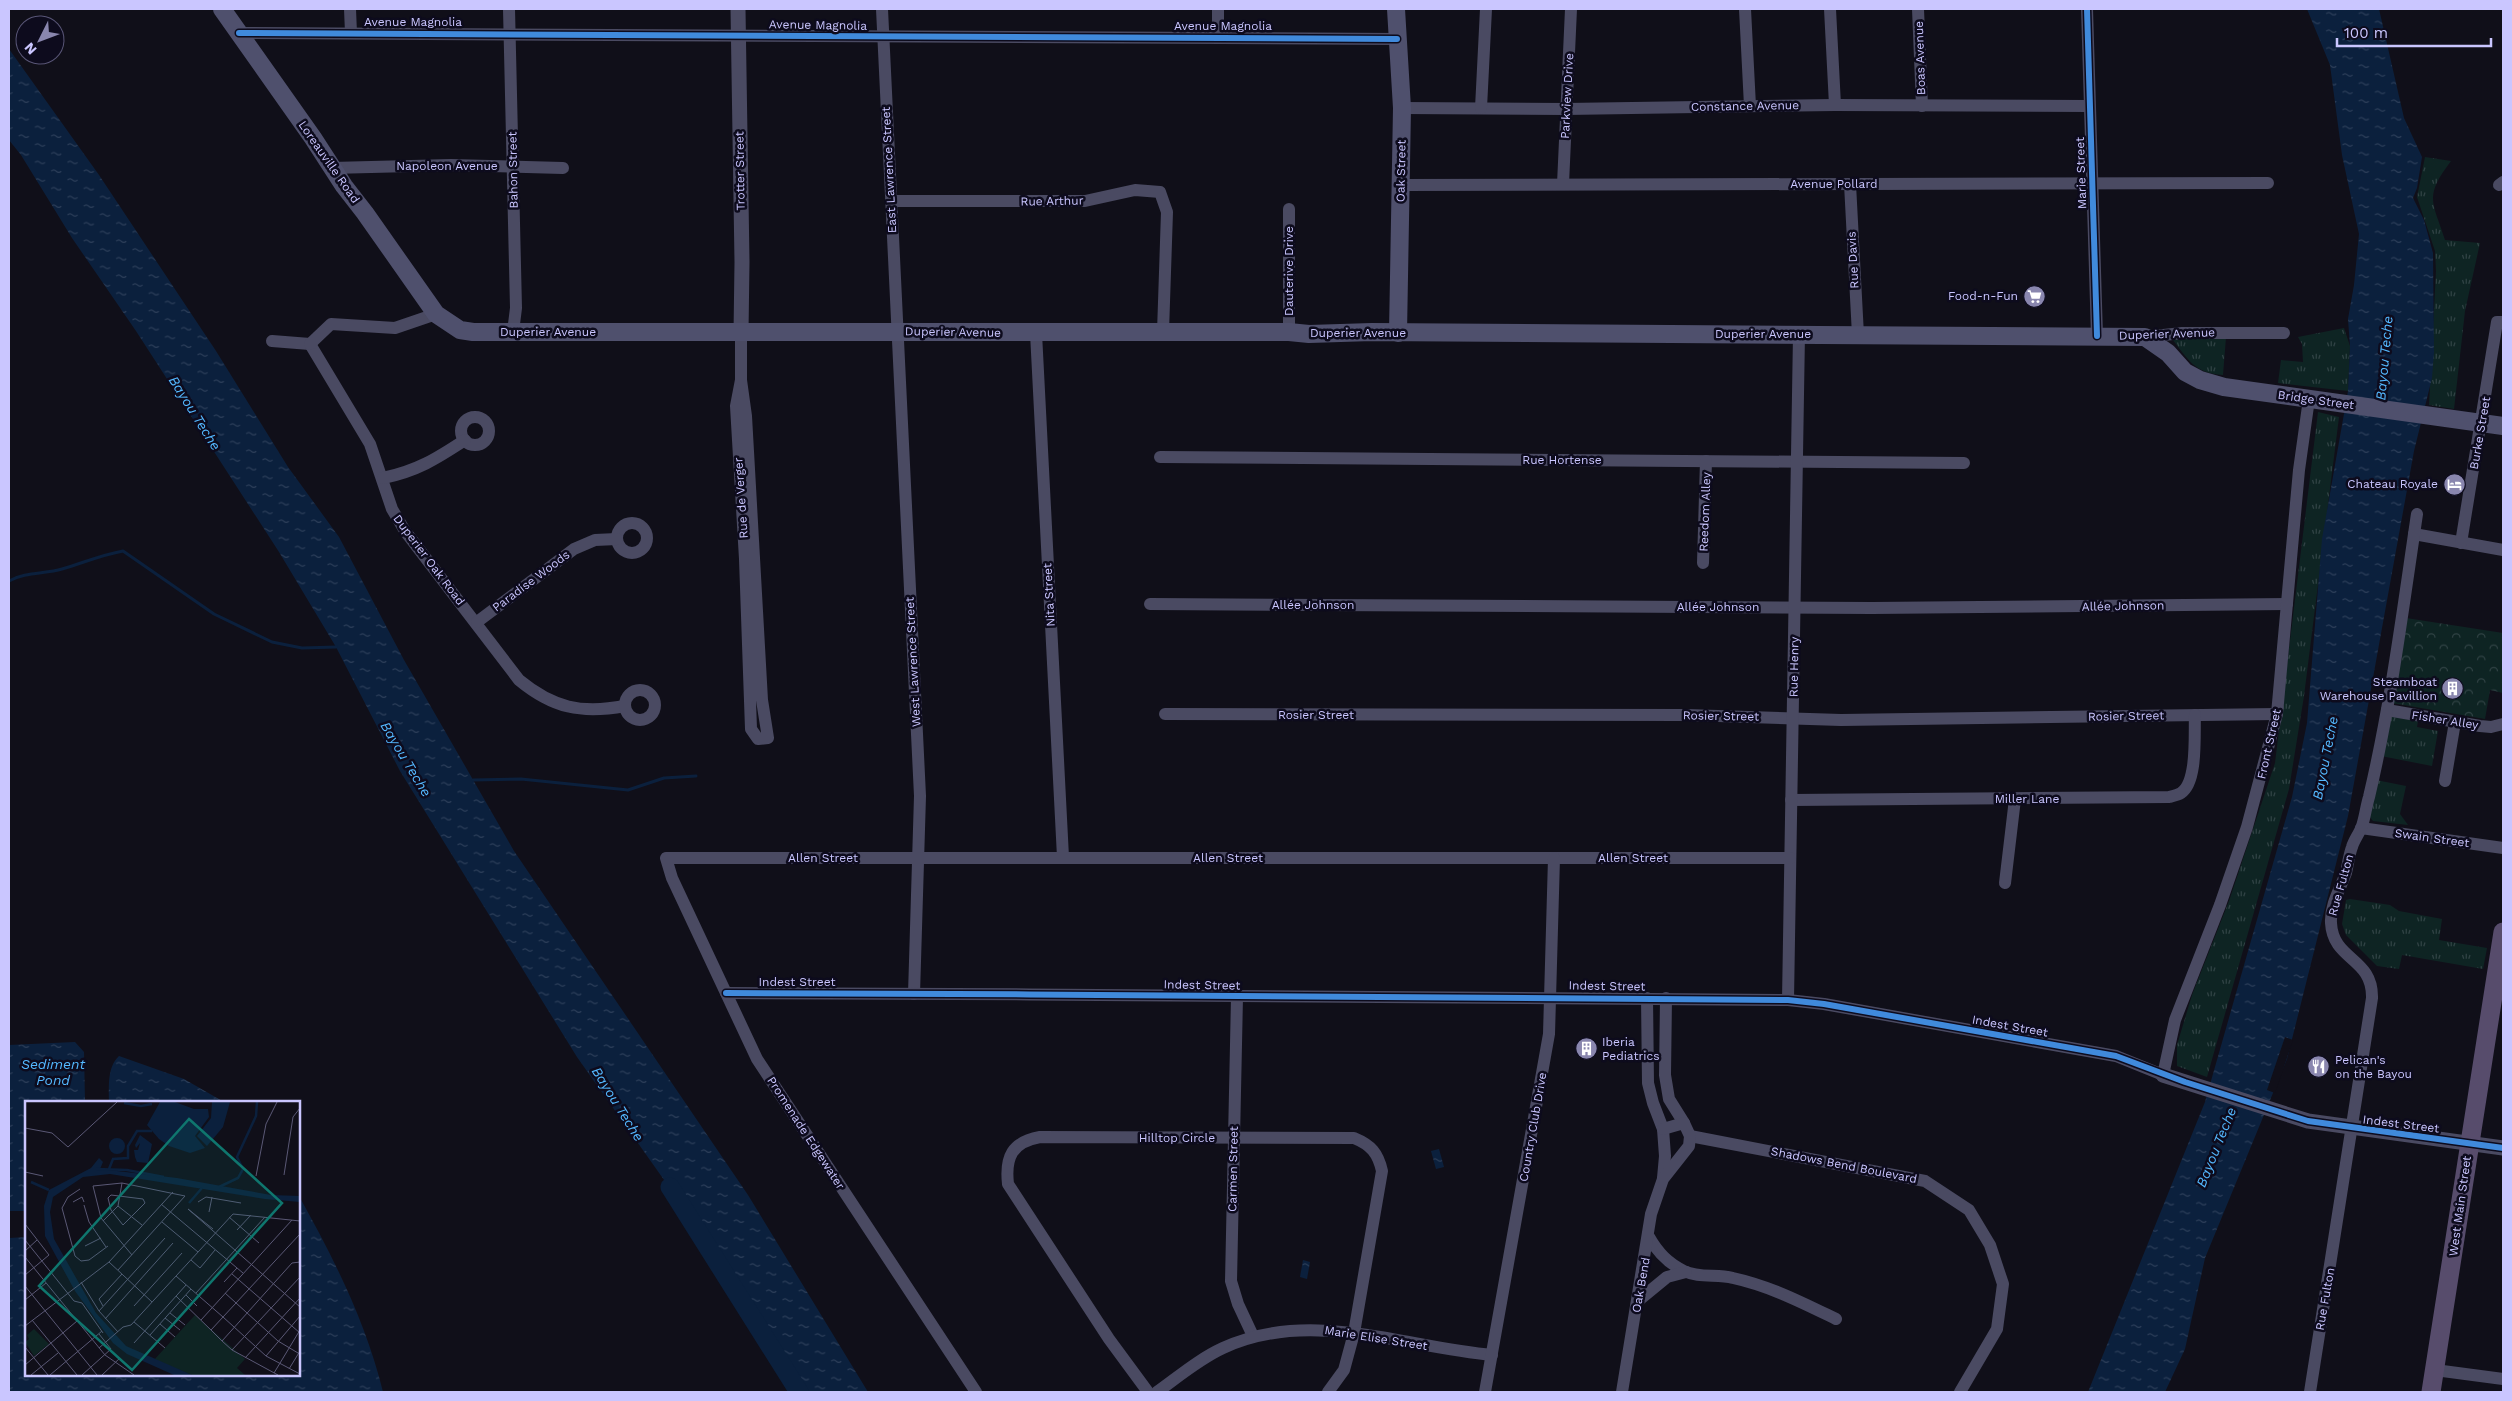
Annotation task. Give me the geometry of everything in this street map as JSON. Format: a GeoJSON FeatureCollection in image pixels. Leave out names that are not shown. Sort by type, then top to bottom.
{"type":"FeatureCollection","features":[{"type":"Feature","properties":{"kind":"main road","name":"Loreauville Road"},"geometry":{"type":"LineString","coordinates":[[222,9],[313,138],[331,168],[436,314]]}},
{"type":"Feature","properties":{"kind":"main road","name":"Oak Street"},"geometry":{"type":"LineString","coordinates":[[1396,9],[1402,108],[1398,333]]}},
{"type":"Feature","properties":{"kind":"main road","name":"Duperier Avenue"},"geometry":{"type":"LineString","coordinates":[[436,314],[460,330],[513,332],[1289,332],[2145,337]]}},
{"type":"Feature","properties":{"kind":"main road","name":"Bridge Street"},"geometry":{"type":"LineString","coordinates":[[2145,337],[2168,354],[2185,372],[2200,380],[2224,387],[2503,426]]}},
{"type":"Feature","properties":{"kind":"main road","name":"West Main Street"},"geometry":{"type":"LineString","coordinates":[[2431,1392],[2503,932]]}},
{"type":"Feature","properties":{"kind":"street"},"geometry":{"type":"LineString","coordinates":[[350,9],[351,33]]}},
{"type":"Feature","properties":{"kind":"street","name":"Bahon Street"},"geometry":{"type":"LineString","coordinates":[[509,9],[516,308],[513,332]]}},
{"type":"Feature","properties":{"kind":"street","name":"Trotter Street"},"geometry":{"type":"LineString","coordinates":[[738,9],[742,262],[741,333]]}},
{"type":"Feature","properties":{"kind":"street","name":"East Lawrence Street"},"geometry":{"type":"LineString","coordinates":[[882,9],[896,331]]}},
{"type":"Feature","properties":{"kind":"street"},"geometry":{"type":"LineString","coordinates":[[1218,9],[1218,38]]}},
{"type":"Feature","properties":{"kind":"street"},"geometry":{"type":"LineString","coordinates":[[1481,108],[1486,9]]}},
{"type":"Feature","properties":{"kind":"street","name":"Parkview Drive"},"geometry":{"type":"LineString","coordinates":[[1563,184],[1571,9]]}},
{"type":"Feature","properties":{"kind":"street"},"geometry":{"type":"LineString","coordinates":[[1745,9],[1750,106]]}},
{"type":"Feature","properties":{"kind":"street"},"geometry":{"type":"LineString","coordinates":[[1830,9],[1835,105]]}},
{"type":"Feature","properties":{"kind":"street","name":"Boas Avenue"},"geometry":{"type":"LineString","coordinates":[[1918,9],[1922,106]]}},
{"type":"Feature","properties":{"kind":"street","name":"Marie Street"},"geometry":{"type":"LineString","coordinates":[[2087,9],[2089,106],[2097,271],[2097,336]]}},
{"type":"Feature","properties":{"kind":"street","name":"Avenue Magnolia"},"geometry":{"type":"LineString","coordinates":[[239,33],[1397,38]]}},
{"type":"Feature","properties":{"kind":"street","name":"Constance Avenue"},"geometry":{"type":"LineString","coordinates":[[1402,108],[1566,110],[1835,105],[2089,106]]}},
{"type":"Feature","properties":{"kind":"street","name":"Napoleon Avenue"},"geometry":{"type":"LineString","coordinates":[[331,168],[357,166],[514,166],[563,168]]}},
{"type":"Feature","properties":{"kind":"street","name":"Avenue Pollard"},"geometry":{"type":"LineString","coordinates":[[1400,185],[2268,183]]}},
{"type":"Feature","properties":{"kind":"street","name":"Rue Davis"},"geometry":{"type":"LineString","coordinates":[[1850,184],[1858,335]]}},
{"type":"Feature","properties":{"kind":"street","name":"Rue Arthur"},"geometry":{"type":"LineString","coordinates":[[891,201],[1085,202],[1135,190],[1160,192],[1166,212],[1163,332]]}},
{"type":"Feature","properties":{"kind":"street","name":"Dauterive Drive"},"geometry":{"type":"LineString","coordinates":[[1288,209],[1289,332]]}},
{"type":"Feature","properties":{"kind":"street"},"geometry":{"type":"LineString","coordinates":[[272,341],[310,344],[331,324],[395,328],[436,314]]}},
{"type":"Feature","properties":{"kind":"street","name":"Burke Street"},"geometry":{"type":"LineString","coordinates":[[2461,543],[2500,322]]}},
{"type":"Feature","properties":{"kind":"street","name":"West Lawrence Street"},"geometry":{"type":"LineString","coordinates":[[896,331],[920,796],[914,994]]}},
{"type":"Feature","properties":{"kind":"street","name":"Rue de Verger"},"geometry":{"type":"LineString","coordinates":[[741,333],[741,380],[736,406],[743,437],[756,675]]}},
{"type":"Feature","properties":{"kind":"street","name":"Nita Street"},"geometry":{"type":"LineString","coordinates":[[1036,333],[1063,857]]}},
{"type":"Feature","properties":{"kind":"street","name":"Duperier Avenue"},"geometry":{"type":"LineString","coordinates":[[2145,337],[2182,333],[2284,333]]}},
{"type":"Feature","properties":{"kind":"street","name":"Rue Henry"},"geometry":{"type":"LineString","coordinates":[[1788,1000],[1800,334]]}},
{"type":"Feature","properties":{"kind":"street","name":"Duperier Oak Road"},"geometry":{"type":"LineString","coordinates":[[310,344],[370,444],[392,509],[405,531],[477,622],[519,680],[538,696],[562,706],[587,710],[625,706]]}},
{"type":"Feature","properties":{"kind":"street","name":"Front Street"},"geometry":{"type":"LineString","coordinates":[[2163,1075],[2175,1020],[2220,905],[2246,827],[2262,778],[2277,714],[2299,470],[2309,399]]}},
{"type":"Feature","properties":{"kind":"street"},"geometry":{"type":"LineString","coordinates":[[383,478],[407,473],[431,462],[465,440]]}},
{"type":"Feature","properties":{"kind":"street","name":"Rue Hortense"},"geometry":{"type":"LineString","coordinates":[[1160,457],[1964,463]]}},
{"type":"Feature","properties":{"kind":"street","name":"Reedom Alley"},"geometry":{"type":"LineString","coordinates":[[1703,563],[1706,461]]}},
{"type":"Feature","properties":{"kind":"street","name":"Rue Fulton"},"geometry":{"type":"LineString","coordinates":[[2310,1392],[2352,1128],[2372,986],[2368,974],[2339,948],[2333,936],[2331,923],[2332,908],[2346,872],[2352,846],[2361,828],[2387,710],[2417,514]]}},
{"type":"Feature","properties":{"kind":"street"},"geometry":{"type":"LineString","coordinates":[[2414,534],[2503,550]]}},
{"type":"Feature","properties":{"kind":"street","name":"Paradise Woods"},"geometry":{"type":"LineString","coordinates":[[477,622],[574,549],[596,540],[617,539]]}},
{"type":"Feature","properties":{"kind":"street","name":"Allée Johnson"},"geometry":{"type":"LineString","coordinates":[[1150,604],[1795,608],[2287,604]]}},
{"type":"Feature","properties":{"kind":"street","name":"Fisher Alley"},"geometry":{"type":"LineString","coordinates":[[2387,710],[2491,727],[2503,724]]}},
{"type":"Feature","properties":{"kind":"street","name":"Rosier Street"},"geometry":{"type":"LineString","coordinates":[[1165,714],[1793,717],[1841,720],[2277,714]]}},
{"type":"Feature","properties":{"kind":"street","name":"Miller Lane"},"geometry":{"type":"LineString","coordinates":[[1791,800],[2170,798],[2182,792],[2190,782],[2193,769],[2194,715]]}},
{"type":"Feature","properties":{"kind":"street"},"geometry":{"type":"LineString","coordinates":[[2445,782],[2455,722]]}},
{"type":"Feature","properties":{"kind":"street"},"geometry":{"type":"LineString","coordinates":[[2005,882],[2015,799]]}},
{"type":"Feature","properties":{"kind":"street","name":"Swain Street"},"geometry":{"type":"LineString","coordinates":[[2361,828],[2503,848]]}},
{"type":"Feature","properties":{"kind":"street","name":"Allen Street"},"geometry":{"type":"LineString","coordinates":[[666,858],[1790,858]]}},
{"type":"Feature","properties":{"kind":"street","name":"Promenade Edgewater"},"geometry":{"type":"LineString","coordinates":[[666,858],[672,878],[757,1059],[976,1392]]}},
{"type":"Feature","properties":{"kind":"street","name":"Country Club Drive"},"geometry":{"type":"LineString","coordinates":[[1484,1392],[1549,1034],[1554,858]]}},
{"type":"Feature","properties":{"kind":"street","name":"Indest Street"},"geometry":{"type":"LineString","coordinates":[[726,993],[1237,997],[1551,996],[1788,1000],[1824,1004],[2116,1056],[2163,1075],[2308,1121],[2503,1148]]}},
{"type":"Feature","properties":{"kind":"street","name":"Carmen Street"},"geometry":{"type":"LineString","coordinates":[[1237,997],[1231,1280],[1238,1304],[1253,1336]]}},
{"type":"Feature","properties":{"kind":"street","name":"Oak Bend"},"geometry":{"type":"LineString","coordinates":[[1622,1392],[1639,1300],[1651,1214],[1662,1179],[1665,1156],[1663,1129],[1652,1103],[1648,1083],[1647,998]]}},
{"type":"Feature","properties":{"kind":"street"},"geometry":{"type":"LineString","coordinates":[[1666,998],[1665,1075],[1669,1099],[1690,1136]]}},
{"type":"Feature","properties":{"kind":"street"},"geometry":{"type":"LineString","coordinates":[[1663,1129],[1684,1123]]}},
{"type":"Feature","properties":{"kind":"street","name":"Oak Bend"},"geometry":{"type":"LineString","coordinates":[[1662,1179],[1689,1146],[1690,1136]]}},
{"type":"Feature","properties":{"kind":"street","name":"Shadows Bend Boulevard"},"geometry":{"type":"LineString","coordinates":[[1690,1136],[1871,1169],[1925,1181],[1969,1210],[1990,1244],[2003,1284],[1996,1329],[1960,1392]]}},
{"type":"Feature","properties":{"kind":"street","name":"Hilltop Circle"},"geometry":{"type":"LineString","coordinates":[[1148,1392],[1109,1339],[1008,1184],[1006,1170],[1009,1158],[1016,1146],[1027,1139],[1040,1137],[1354,1138],[1365,1142],[1374,1150],[1382,1171],[1354,1333],[1344,1370],[1328,1392]]}},
{"type":"Feature","properties":{"kind":"street"},"geometry":{"type":"LineString","coordinates":[[1649,1238],[1657,1251],[1668,1262],[1686,1272],[1733,1278],[1789,1296],[1836,1319]]}},
{"type":"Feature","properties":{"kind":"street"},"geometry":{"type":"LineString","coordinates":[[1639,1300],[1667,1277],[1686,1272]]}},
{"type":"Feature","properties":{"kind":"street","name":"Marie Elise Street"},"geometry":{"type":"LineString","coordinates":[[1157,1392],[1200,1360],[1222,1348],[1253,1336],[1297,1330],[1354,1333],[1492,1355]]}},
{"type":"Feature","properties":{"kind":"street"},"geometry":{"type":"LineString","coordinates":[[2435,1370],[2503,1379]]}},
{"type":"Feature","properties":{"kind":"green space"},"geometry":{"type":"Polygon","coordinates":[[[2425,157],[2451,161],[2437,183],[2433,199],[2445,240],[2480,243],[2465,311],[2454,409],[2429,405],[2436,271],[2435,251],[2417,197],[2425,157]]]}},
{"type":"Feature","properties":{"kind":"green space"},"geometry":{"type":"Polygon","coordinates":[[[2344,328],[2350,346],[2348,391],[2278,383],[2281,360],[2303,362],[2302,344],[2298,337],[2344,328]]]}},
{"type":"Feature","properties":{"kind":"green space"},"geometry":{"type":"Polygon","coordinates":[[[2226,337],[2223,375],[2213,374],[2193,364],[2172,339],[2226,337]]]}},
{"type":"Feature","properties":{"kind":"green space"},"geometry":{"type":"Polygon","coordinates":[[[2318,412],[2339,417],[2304,696],[2289,789],[2207,1077],[2177,1066],[2177,1045],[2192,995],[2229,901],[2275,763],[2318,412]]]}},
{"type":"Feature","properties":{"kind":"green space"},"geometry":{"type":"Polygon","coordinates":[[[2406,618],[2503,633],[2503,693],[2490,690],[2485,719],[2392,703],[2406,618]]]}},
{"type":"Feature","properties":{"kind":"green space"},"geometry":{"type":"Polygon","coordinates":[[[2389,716],[2418,721],[2417,727],[2438,731],[2432,766],[2381,756],[2389,716]]]}},
{"type":"Feature","properties":{"kind":"green space"},"geometry":{"type":"Polygon","coordinates":[[[2376,780],[2406,786],[2400,814],[2408,825],[2373,821],[2369,816],[2376,780]]]}},
{"type":"Feature","properties":{"kind":"green space"},"geometry":{"type":"Polygon","coordinates":[[[2346,900],[2390,905],[2399,911],[2442,919],[2439,940],[2487,948],[2483,969],[2402,955],[2399,969],[2377,966],[2346,935],[2342,924],[2346,900]]]}},
{"type":"Feature","properties":{"kind":"water"},"geometry":{"type":"Polygon","coordinates":[[[2307,9],[2379,9],[2404,118],[2422,157],[2417,188],[2413,198],[2424,220],[2433,253],[2434,352],[2432,378],[2414,451],[2348,816],[2287,1059],[2205,1258],[2185,1349],[2165,1392],[2088,1392],[2205,1102],[2292,797],[2307,723],[2322,539],[2348,391],[2350,346],[2348,319],[2354,285],[2359,234],[2342,155],[2330,65],[2307,9]]]}},
{"type":"Feature","properties":{"kind":"water"},"geometry":{"type":"Polygon","coordinates":[[[9,49],[15,57],[15,65],[20,65],[99,175],[216,351],[288,467],[339,537],[404,660],[514,851],[748,1195],[868,1392],[808,1392],[708,1242],[577,1057],[400,771],[336,647],[279,552],[136,331],[72,238],[21,155],[9,140],[9,49]]]}},
{"type":"Feature","properties":{"kind":"water","name":"Sediment Pond"},"geometry":{"type":"Polygon","coordinates":[[[75,1042],[84,1052],[85,1101],[25,1101],[25,1211],[9,1211],[9,1045],[75,1042]]]}},
{"type":"Feature","properties":{"kind":"water","name":"Sediment Pond"},"geometry":{"type":"Polygon","coordinates":[[[119,1056],[184,1079],[222,1101],[109,1101],[109,1084],[112,1066],[119,1056]]]}},
{"type":"Feature","properties":{"kind":"water"},"geometry":{"type":"Polygon","coordinates":[[[1439,1149],[1444,1167],[1436,1169],[1431,1151],[1439,1149]]]}},
{"type":"Feature","properties":{"kind":"water"},"geometry":{"type":"Polygon","coordinates":[[[300,1198],[348,1291],[368,1341],[383,1392],[9,1392],[9,1238],[25,1237],[25,1376],[300,1376],[300,1198]]]}},
{"type":"Feature","properties":{"kind":"water"},"geometry":{"type":"Polygon","coordinates":[[[1303,1260],[1310,1262],[1307,1279],[1300,1277],[1303,1260]]]}},
{"type":"Feature","properties":{"kind":"pier"},"geometry":{"type":"Polygon","coordinates":[[[2285,1037],[2293,1040],[2275,1093],[2267,1090],[2285,1037]]]}},
{"type":"Feature","properties":{"kind":"waterway"},"geometry":{"type":"LineString","coordinates":[[9,581],[22,576],[55,571],[123,551],[214,614],[272,642],[302,648],[336,647]]}},
{"type":"Feature","properties":{"kind":"waterway"},"geometry":{"type":"LineString","coordinates":[[473,780],[521,779],[628,790],[664,778],[696,776]]}},
{"type":"Feature","properties":{"kind":"waterway","name":"Bayou Teche"},"geometry":{"type":"LineString","coordinates":[[670,1187],[799,1392]]}},
{"type":"Feature","properties":{"kind":"cycle path"},"geometry":{"type":"LineString","coordinates":[[2087,9],[2097,336]]}},
{"type":"Feature","properties":{"kind":"cycle path"},"geometry":{"type":"LineString","coordinates":[[239,33],[1397,39]]}},
{"type":"Feature","properties":{"kind":"cycle path"},"geometry":{"type":"LineString","coordinates":[[726,993],[1788,1000],[1824,1004],[2116,1056],[2185,1082],[2308,1121],[2503,1148]]}},
{"type":"Feature","properties":{"kind":"place","name":"Food-n-Fun"},"geometry":{"type":"Point","coordinates":[2034,296]}},
{"type":"Feature","properties":{"kind":"place","name":"Chateau Royale"},"geometry":{"type":"Point","coordinates":[2454,484]}},
{"type":"Feature","properties":{"kind":"place","name":"Steamboat Warehouse Pavillion"},"geometry":{"type":"Point","coordinates":[2453,689]}},
{"type":"Feature","properties":{"kind":"place","name":"Iberia Pediatrics"},"geometry":{"type":"Point","coordinates":[1586,1049]}},
{"type":"Feature","properties":{"kind":"place","name":"Pelican's on the Bayou"},"geometry":{"type":"Point","coordinates":[2319,1067]}}]}
